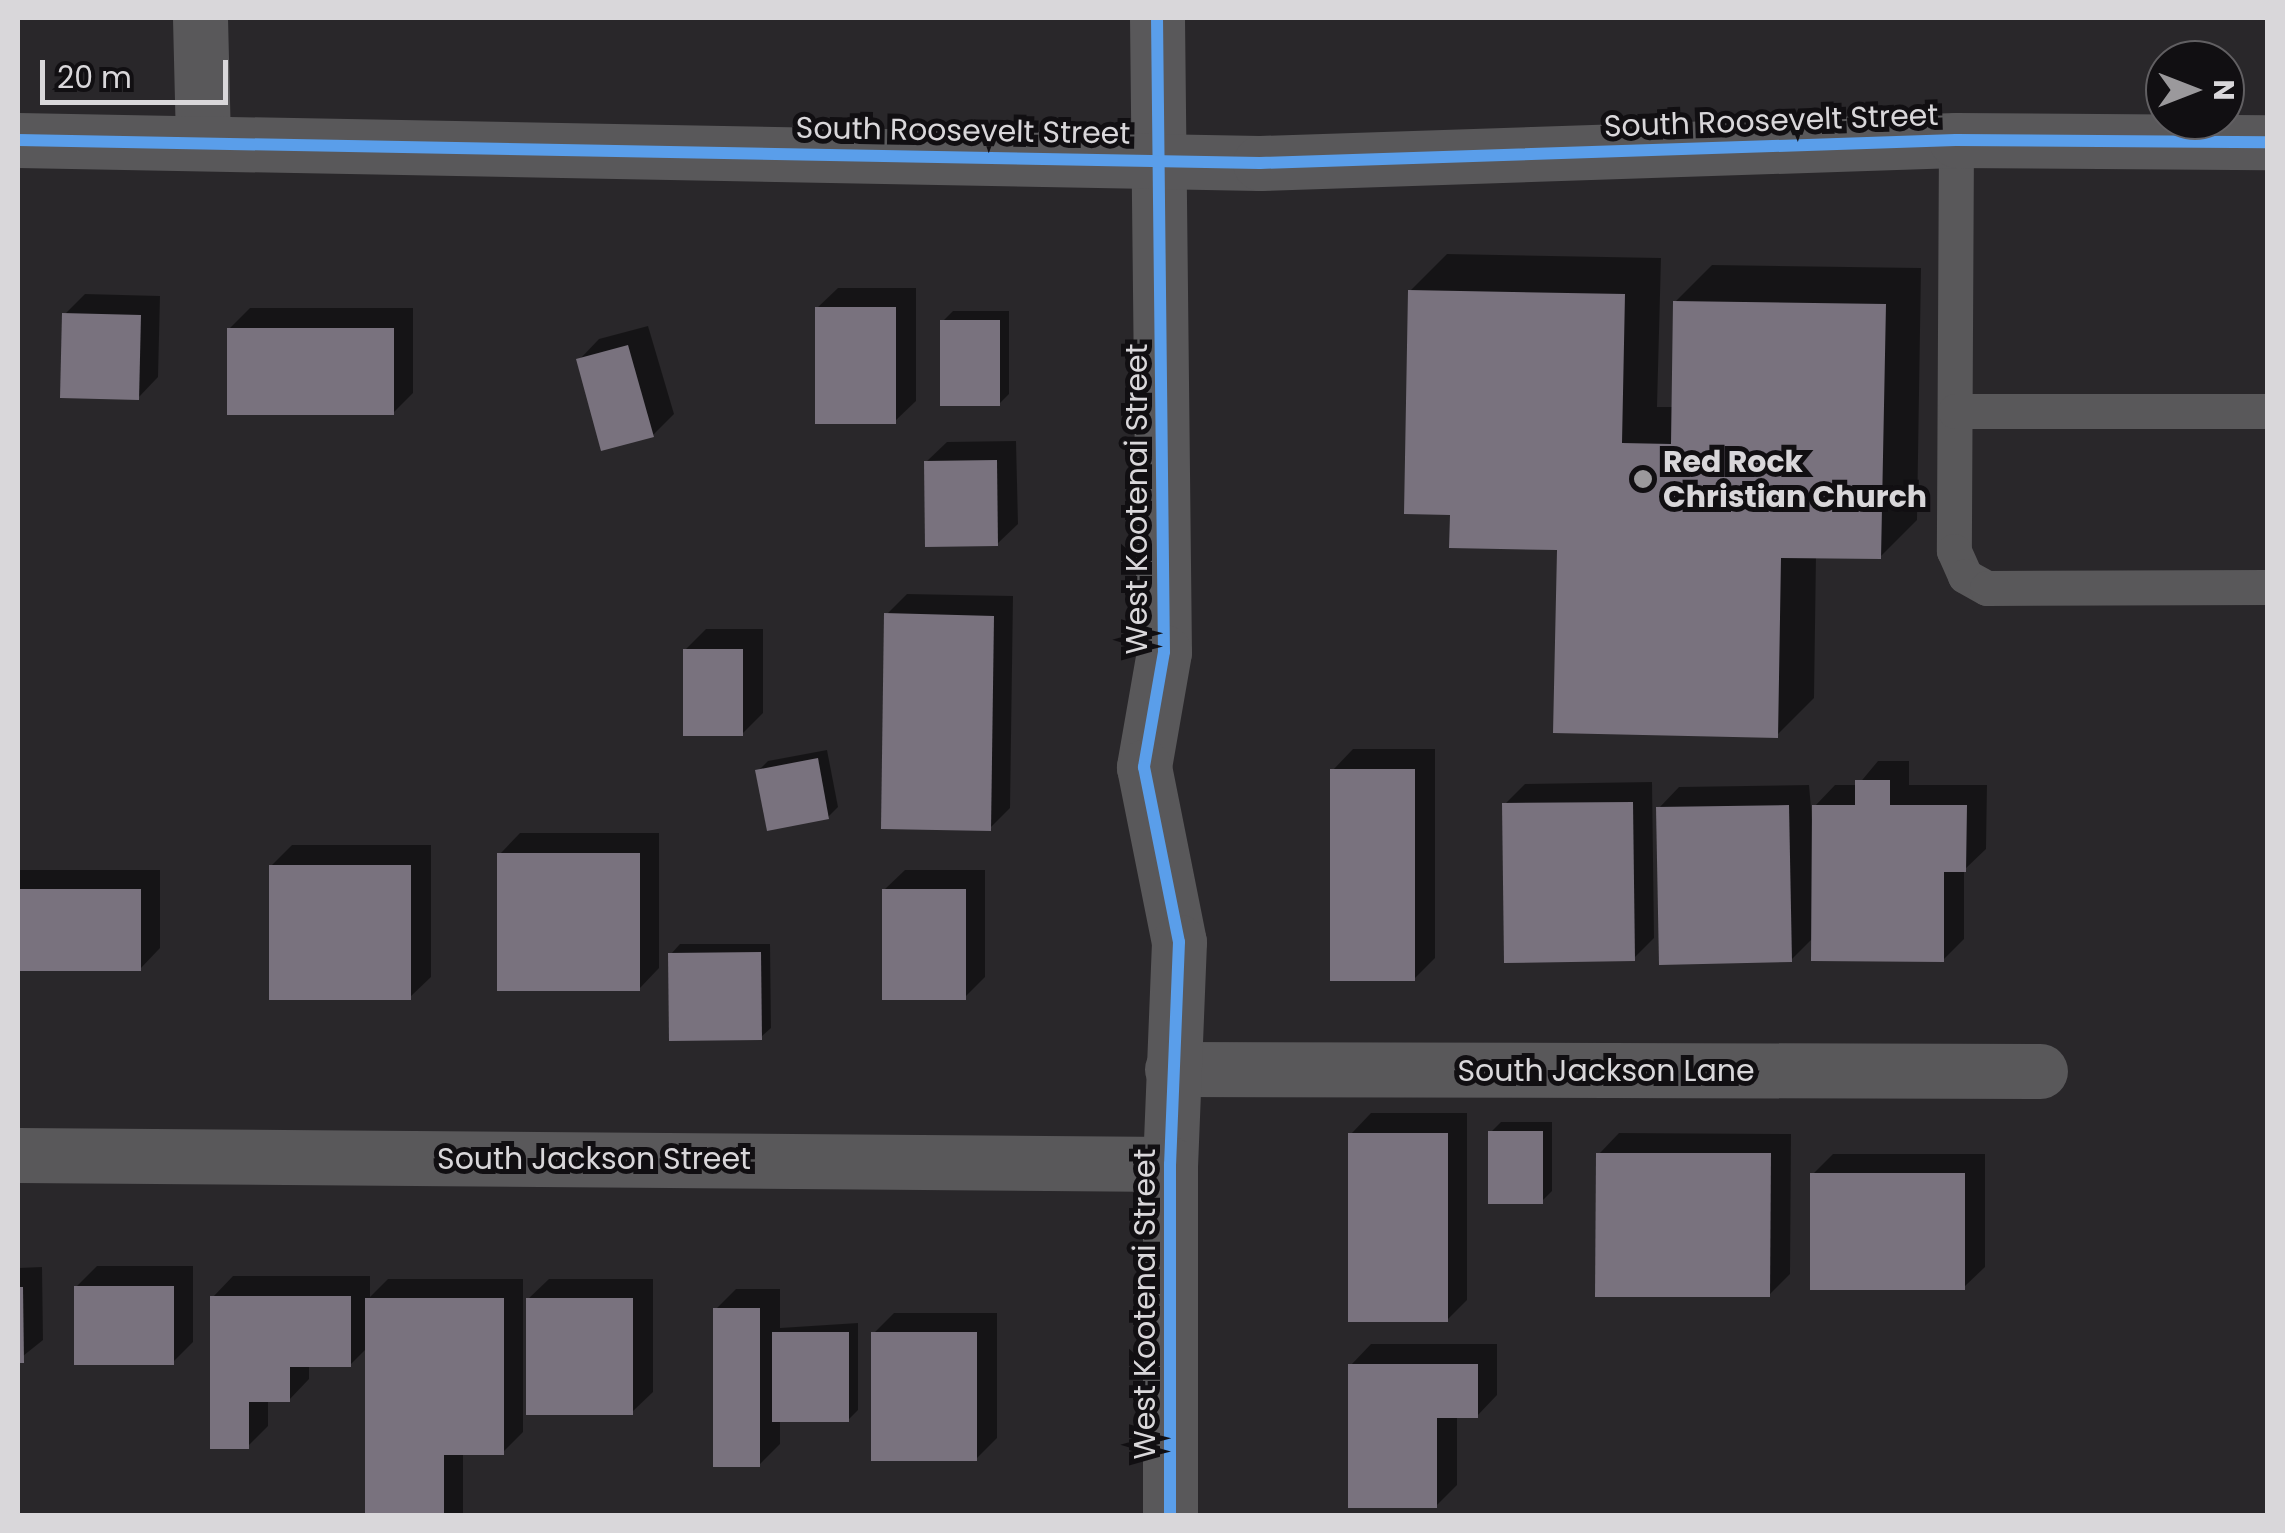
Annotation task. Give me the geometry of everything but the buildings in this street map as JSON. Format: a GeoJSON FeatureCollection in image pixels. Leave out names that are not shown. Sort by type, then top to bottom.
{"type":"FeatureCollection","features":[{"type":"Feature","properties":{"kind":"street"},"geometry":{"type":"LineString","coordinates":[[200,18],[203,140]]}},
{"type":"Feature","properties":{"kind":"street","name":"West Kootenai Street"},"geometry":{"type":"LineString","coordinates":[[1157,18],[1164,652],[1144,766],[1179,942],[1170,1164],[1170,1516]]}},
{"type":"Feature","properties":{"kind":"street","name":"South Roosevelt Street"},"geometry":{"type":"LineString","coordinates":[[18,140],[203,140],[1160,160],[1956,140],[2268,142]]}},
{"type":"Feature","properties":{"kind":"street","name":"South Jackson Lane"},"geometry":{"type":"LineString","coordinates":[[1172,1069],[2040,1071]]}},
{"type":"Feature","properties":{"kind":"street","name":"South Jackson Street"},"geometry":{"type":"LineString","coordinates":[[18,1155],[1170,1164]]}},
{"type":"Feature","properties":{"kind":"lane"},"geometry":{"type":"LineString","coordinates":[[1956,140],[1954,551],[1965,576],[1987,588],[2268,587]]}},
{"type":"Feature","properties":{"kind":"lane"},"geometry":{"type":"LineString","coordinates":[[1955,411],[2268,411]]}},
{"type":"Feature","properties":{"kind":"cycle path"},"geometry":{"type":"LineString","coordinates":[[1157,18],[1164,652],[1144,767],[1179,942],[1170,1164],[1170,1516]]}},
{"type":"Feature","properties":{"kind":"cycle path"},"geometry":{"type":"LineString","coordinates":[[18,140],[1260,163],[1956,140],[2268,142]]}},
{"type":"Feature","properties":{"kind":"place","name":"Red Rock Christian Church"},"geometry":{"type":"Point","coordinates":[1643,479]}}]}
